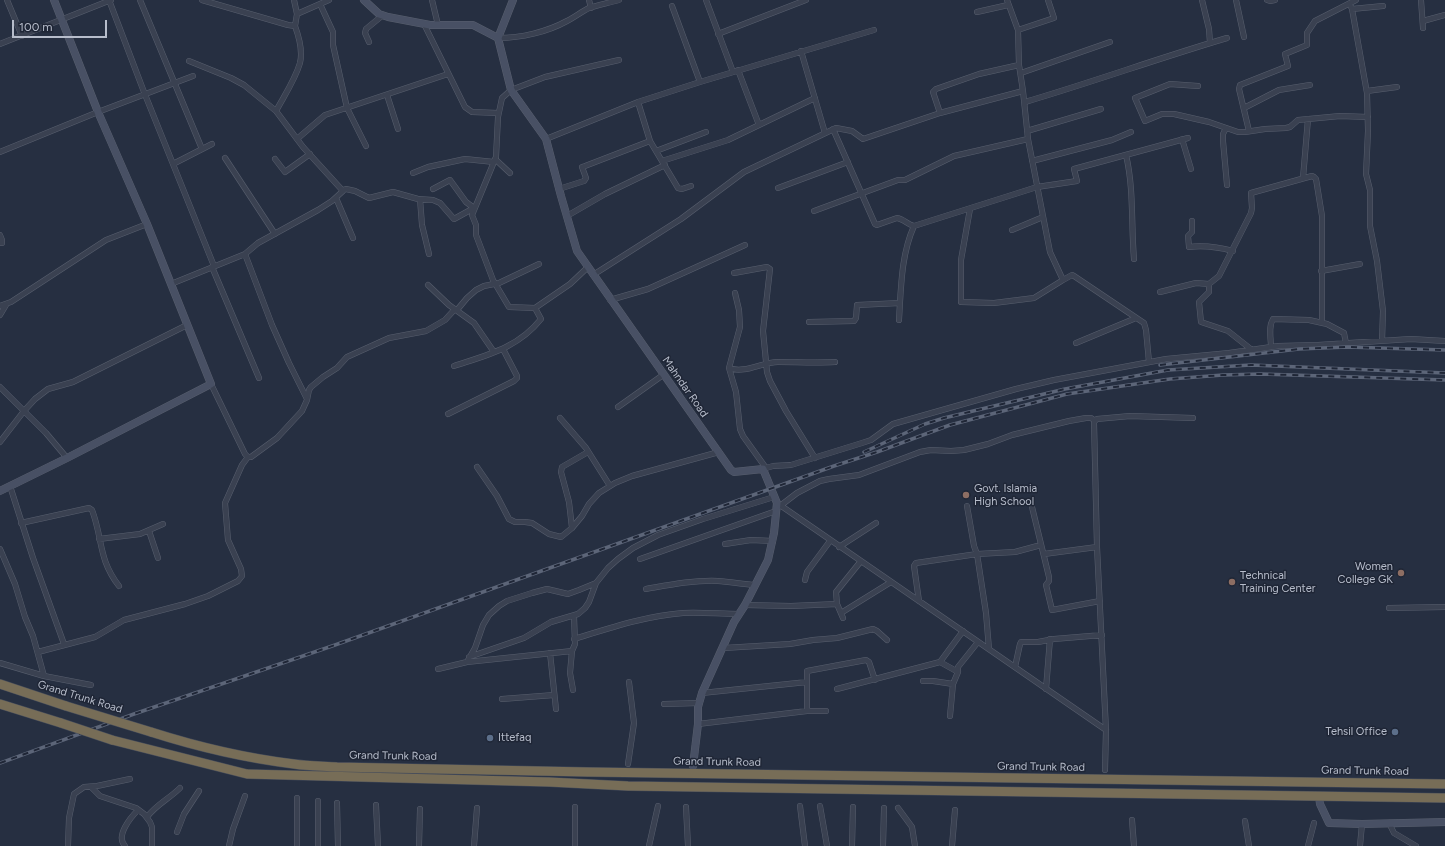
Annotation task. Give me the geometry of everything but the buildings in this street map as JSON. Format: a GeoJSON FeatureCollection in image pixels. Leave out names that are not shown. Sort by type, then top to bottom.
{"type":"FeatureCollection","features":[{"type":"Feature","properties":{"kind":"highway","name":"Grand Trunk Road"},"geometry":{"type":"LineString","coordinates":[[0,684],[188,744],[235,755],[296,765],[392,769],[628,768],[1445,784]]}},
{"type":"Feature","properties":{"kind":"highway","name":"Grand Trunk Road"},"geometry":{"type":"LineString","coordinates":[[0,704],[112,740],[247,774],[550,782],[628,786],[1445,798]]}},
{"type":"Feature","properties":{"kind":"highway"},"geometry":{"type":"LineString","coordinates":[[628,768],[628,786]]}},
{"type":"Feature","properties":{"kind":"street"},"geometry":{"type":"LineString","coordinates":[[7,0],[22,36]]}},
{"type":"Feature","properties":{"kind":"street"},"geometry":{"type":"LineString","coordinates":[[54,0],[98,112],[147,224],[211,384],[233,433],[244,454],[248,458]]}},
{"type":"Feature","properties":{"kind":"street"},"geometry":{"type":"LineString","coordinates":[[0,44],[110,0],[145,95],[259,378]]}},
{"type":"Feature","properties":{"kind":"street"},"geometry":{"type":"LineString","coordinates":[[140,0],[202,149]]}},
{"type":"Feature","properties":{"kind":"street"},"geometry":{"type":"LineString","coordinates":[[202,0],[212,1],[295,26]]}},
{"type":"Feature","properties":{"kind":"street"},"geometry":{"type":"LineString","coordinates":[[276,111],[290,87],[300,62],[299,40],[295,26],[297,14],[294,0]]}},
{"type":"Feature","properties":{"kind":"street"},"geometry":{"type":"LineString","coordinates":[[297,14],[329,0]]}},
{"type":"Feature","properties":{"kind":"street"},"geometry":{"type":"LineString","coordinates":[[364,0],[379,14],[424,24],[473,24],[498,38],[510,38],[549,29],[567,21],[580,12],[619,0]]}},
{"type":"Feature","properties":{"kind":"street"},"geometry":{"type":"LineString","coordinates":[[432,0],[438,25]]}},
{"type":"Feature","properties":{"kind":"street"},"geometry":{"type":"LineString","coordinates":[[498,38],[512,0]]}},
{"type":"Feature","properties":{"kind":"street"},"geometry":{"type":"LineString","coordinates":[[589,0],[591,8]]}},
{"type":"Feature","properties":{"kind":"street"},"geometry":{"type":"LineString","coordinates":[[706,0],[718,34],[736,71],[759,125]]}},
{"type":"Feature","properties":{"kind":"street"},"geometry":{"type":"LineString","coordinates":[[718,34],[805,0]]}},
{"type":"Feature","properties":{"kind":"street"},"geometry":{"type":"LineString","coordinates":[[1018,30],[1054,18],[1048,0]]}},
{"type":"Feature","properties":{"kind":"street"},"geometry":{"type":"LineString","coordinates":[[1202,0],[1209,29],[1210,43]]}},
{"type":"Feature","properties":{"kind":"street"},"geometry":{"type":"LineString","coordinates":[[1236,0],[1244,37]]}},
{"type":"Feature","properties":{"kind":"street"},"geometry":{"type":"LineString","coordinates":[[1267,0],[1274,0]]}},
{"type":"Feature","properties":{"kind":"street"},"geometry":{"type":"LineString","coordinates":[[1249,131],[1239,89],[1240,85],[1288,66],[1285,54],[1307,45],[1306,33],[1315,21],[1350,1],[1356,0]]}},
{"type":"Feature","properties":{"kind":"street"},"geometry":{"type":"LineString","coordinates":[[1421,0],[1423,28]]}},
{"type":"Feature","properties":{"kind":"street"},"geometry":{"type":"LineString","coordinates":[[1350,1],[1367,91],[1368,117],[1366,174],[1370,190],[1370,226],[1378,268],[1383,311],[1382,341]]}},
{"type":"Feature","properties":{"kind":"street"},"geometry":{"type":"LineString","coordinates":[[977,12],[1007,2],[1018,30],[1019,65],[1025,102],[1028,140],[1050,252],[1063,280]]}},
{"type":"Feature","properties":{"kind":"street"},"geometry":{"type":"LineString","coordinates":[[320,4],[333,32],[333,45],[347,108],[366,146]]}},
{"type":"Feature","properties":{"kind":"street"},"geometry":{"type":"LineString","coordinates":[[672,6],[700,82]]}},
{"type":"Feature","properties":{"kind":"street"},"geometry":{"type":"LineString","coordinates":[[1352,9],[1383,6]]}},
{"type":"Feature","properties":{"kind":"street"},"geometry":{"type":"LineString","coordinates":[[1423,21],[1445,14]]}},
{"type":"Feature","properties":{"kind":"street"},"geometry":{"type":"LineString","coordinates":[[370,42],[365,33],[366,29],[383,15]]}},
{"type":"Feature","properties":{"kind":"street"},"geometry":{"type":"LineString","coordinates":[[424,24],[448,74],[463,103],[469,111],[498,113]]}},
{"type":"Feature","properties":{"kind":"street"},"geometry":{"type":"LineString","coordinates":[[546,139],[638,102],[801,51],[874,30]]}},
{"type":"Feature","properties":{"kind":"street","name":"Mahndar Road"},"geometry":{"type":"LineString","coordinates":[[498,38],[511,90],[546,139],[577,251],[731,470],[734,472],[764,469]]}},
{"type":"Feature","properties":{"kind":"street"},"geometry":{"type":"LineString","coordinates":[[1025,102],[1072,89],[1132,67],[1227,38]]}},
{"type":"Feature","properties":{"kind":"street"},"geometry":{"type":"LineString","coordinates":[[1021,73],[1110,42]]}},
{"type":"Feature","properties":{"kind":"street"},"geometry":{"type":"LineString","coordinates":[[801,51],[825,133]]}},
{"type":"Feature","properties":{"kind":"street"},"geometry":{"type":"LineString","coordinates":[[588,267],[570,284],[535,308],[509,307],[494,284],[476,235],[476,225],[472,218],[474,208],[495,160],[498,113],[502,98],[511,90],[545,77],[619,60]]}},
{"type":"Feature","properties":{"kind":"street"},"geometry":{"type":"LineString","coordinates":[[189,61],[231,78],[244,85],[276,111],[297,139],[343,190]]}},
{"type":"Feature","properties":{"kind":"street"},"geometry":{"type":"LineString","coordinates":[[940,113],[933,92],[936,89],[979,74],[1019,65]]}},
{"type":"Feature","properties":{"kind":"street"},"geometry":{"type":"LineString","coordinates":[[297,139],[325,115],[448,74]]}},
{"type":"Feature","properties":{"kind":"street"},"geometry":{"type":"LineString","coordinates":[[0,152],[98,112],[193,76]]}},
{"type":"Feature","properties":{"kind":"street"},"geometry":{"type":"LineString","coordinates":[[1198,86],[1170,84],[1135,98],[1145,121],[1162,114],[1174,114],[1209,122],[1238,132],[1286,128],[1290,127],[1298,120],[1340,116],[1368,117]]}},
{"type":"Feature","properties":{"kind":"street"},"geometry":{"type":"LineString","coordinates":[[1244,108],[1279,90],[1310,85]]}},
{"type":"Feature","properties":{"kind":"street"},"geometry":{"type":"LineString","coordinates":[[1367,91],[1397,87]]}},
{"type":"Feature","properties":{"kind":"street"},"geometry":{"type":"LineString","coordinates":[[593,275],[681,219],[744,172],[833,129],[836,128],[852,131],[863,139],[940,113],[1023,91]]}},
{"type":"Feature","properties":{"kind":"street"},"geometry":{"type":"LineString","coordinates":[[387,95],[398,129]]}},
{"type":"Feature","properties":{"kind":"street"},"geometry":{"type":"LineString","coordinates":[[567,216],[664,163],[728,140],[815,98]]}},
{"type":"Feature","properties":{"kind":"street"},"geometry":{"type":"LineString","coordinates":[[638,102],[650,141],[678,188],[682,189],[691,186]]}},
{"type":"Feature","properties":{"kind":"street"},"geometry":{"type":"LineString","coordinates":[[1027,131],[1100,109]]}},
{"type":"Feature","properties":{"kind":"street"},"geometry":{"type":"LineString","coordinates":[[1303,178],[1308,119]]}},
{"type":"Feature","properties":{"kind":"street"},"geometry":{"type":"LineString","coordinates":[[1226,128],[1223,136],[1227,185]]}},
{"type":"Feature","properties":{"kind":"street"},"geometry":{"type":"LineString","coordinates":[[833,129],[875,224],[877,225],[901,218],[908,225],[914,226],[1037,187],[1077,181],[1074,169],[1185,138],[1191,169]]}},
{"type":"Feature","properties":{"kind":"street"},"geometry":{"type":"LineString","coordinates":[[656,151],[706,132]]}},
{"type":"Feature","properties":{"kind":"street"},"geometry":{"type":"LineString","coordinates":[[1032,161],[1112,140],[1131,132]]}},
{"type":"Feature","properties":{"kind":"street"},"geometry":{"type":"LineString","coordinates":[[814,211],[898,180],[905,180],[954,156],[1028,140]]}},
{"type":"Feature","properties":{"kind":"street"},"geometry":{"type":"LineString","coordinates":[[559,189],[584,181],[586,178],[582,168],[585,166],[650,141]]}},
{"type":"Feature","properties":{"kind":"street"},"geometry":{"type":"LineString","coordinates":[[173,164],[212,144]]}},
{"type":"Feature","properties":{"kind":"street"},"geometry":{"type":"LineString","coordinates":[[275,160],[285,172],[310,154]]}},
{"type":"Feature","properties":{"kind":"street"},"geometry":{"type":"LineString","coordinates":[[1126,155],[1129,168],[1134,259]]}},
{"type":"Feature","properties":{"kind":"street"},"geometry":{"type":"LineString","coordinates":[[225,158],[275,234]]}},
{"type":"Feature","properties":{"kind":"street"},"geometry":{"type":"LineString","coordinates":[[413,173],[428,167],[465,159],[495,160],[510,173]]}},
{"type":"Feature","properties":{"kind":"street"},"geometry":{"type":"LineString","coordinates":[[778,188],[848,162]]}},
{"type":"Feature","properties":{"kind":"street"},"geometry":{"type":"LineString","coordinates":[[1160,292],[1196,283],[1209,284],[1219,276],[1251,213],[1252,208],[1250,193],[1303,178],[1314,177],[1319,195],[1322,216],[1322,323]]}},
{"type":"Feature","properties":{"kind":"street"},"geometry":{"type":"LineString","coordinates":[[434,189],[450,180],[466,202],[474,208]]}},
{"type":"Feature","properties":{"kind":"street"},"geometry":{"type":"LineString","coordinates":[[343,190],[346,189],[356,191],[369,198],[393,192],[420,200],[434,200],[440,203],[454,219],[474,208]]}},
{"type":"Feature","properties":{"kind":"street"},"geometry":{"type":"LineString","coordinates":[[171,284],[245,254],[258,243],[300,221],[336,198],[343,192],[343,190]]}},
{"type":"Feature","properties":{"kind":"street"},"geometry":{"type":"LineString","coordinates":[[336,198],[353,238]]}},
{"type":"Feature","properties":{"kind":"street"},"geometry":{"type":"LineString","coordinates":[[420,200],[422,225],[429,254]]}},
{"type":"Feature","properties":{"kind":"street"},"geometry":{"type":"LineString","coordinates":[[970,209],[961,260],[961,302],[994,303],[1034,298],[1072,275],[1144,323],[1148,362]]}},
{"type":"Feature","properties":{"kind":"street"},"geometry":{"type":"LineString","coordinates":[[1012,230],[1043,217]]}},
{"type":"Feature","properties":{"kind":"street"},"geometry":{"type":"LineString","coordinates":[[1192,221],[1192,232],[1188,236],[1190,247],[1202,246],[1233,251]]}},
{"type":"Feature","properties":{"kind":"street"},"geometry":{"type":"LineString","coordinates":[[0,306],[6,305],[58,273],[90,249],[106,240],[147,224]]}},
{"type":"Feature","properties":{"kind":"street"},"geometry":{"type":"LineString","coordinates":[[899,320],[903,264],[909,238],[914,226]]}},
{"type":"Feature","properties":{"kind":"street"},"geometry":{"type":"LineString","coordinates":[[0,235],[2,243],[0,243]]}},
{"type":"Feature","properties":{"kind":"street"},"geometry":{"type":"LineString","coordinates":[[610,300],[648,289],[745,245]]}},
{"type":"Feature","properties":{"kind":"street"},"geometry":{"type":"LineString","coordinates":[[245,254],[275,332],[308,400]]}},
{"type":"Feature","properties":{"kind":"street"},"geometry":{"type":"LineString","coordinates":[[38,652],[95,637],[124,620],[185,604],[208,596],[238,581],[242,576],[241,569],[228,540],[225,502],[242,465],[248,458],[260,452],[278,438],[302,411],[308,400],[309,390],[311,387],[337,368],[347,357],[389,338],[426,331],[445,320],[472,293],[484,286],[494,284],[539,264]]}},
{"type":"Feature","properties":{"kind":"street"},"geometry":{"type":"LineString","coordinates":[[1321,271],[1360,264]]}},
{"type":"Feature","properties":{"kind":"street"},"geometry":{"type":"LineString","coordinates":[[734,273],[767,267],[770,269],[764,331],[766,364],[770,381],[792,422],[815,458]]}},
{"type":"Feature","properties":{"kind":"street"},"geometry":{"type":"LineString","coordinates":[[1209,284],[1209,292],[1199,302],[1200,322],[1228,331],[1252,350]]}},
{"type":"Feature","properties":{"kind":"street"},"geometry":{"type":"LineString","coordinates":[[428,286],[474,323],[494,352]]}},
{"type":"Feature","properties":{"kind":"street"},"geometry":{"type":"LineString","coordinates":[[693,766],[699,703],[702,693],[739,614],[768,560],[773,541],[777,504],[764,469],[740,429],[736,392],[729,368],[740,327],[739,310],[735,293]]}},
{"type":"Feature","properties":{"kind":"street"},"geometry":{"type":"LineString","coordinates":[[809,322],[854,321],[856,318],[857,305],[900,303]]}},
{"type":"Feature","properties":{"kind":"street"},"geometry":{"type":"LineString","coordinates":[[0,315],[6,305]]}},
{"type":"Feature","properties":{"kind":"street"},"geometry":{"type":"LineString","coordinates":[[454,366],[503,349],[534,328],[541,319],[535,308]]}},
{"type":"Feature","properties":{"kind":"street"},"geometry":{"type":"LineString","coordinates":[[1076,343],[1136,318]]}},
{"type":"Feature","properties":{"kind":"street"},"geometry":{"type":"LineString","coordinates":[[1271,347],[1270,330],[1273,320],[1310,320],[1327,324],[1344,333],[1346,344]]}},
{"type":"Feature","properties":{"kind":"street"},"geometry":{"type":"LineString","coordinates":[[0,442],[24,411],[35,399],[48,389],[73,382],[187,325]]}},
{"type":"Feature","properties":{"kind":"street"},"geometry":{"type":"LineString","coordinates":[[764,469],[773,466],[790,466],[870,440],[893,424],[1016,389],[1054,380],[1148,362],[1271,347],[1346,344],[1412,339],[1445,341]]}},
{"type":"Feature","properties":{"kind":"street"},"geometry":{"type":"LineString","coordinates":[[448,414],[514,381],[517,378],[503,349]]}},
{"type":"Feature","properties":{"kind":"street"},"geometry":{"type":"LineString","coordinates":[[729,368],[743,370],[777,362],[835,362]]}},
{"type":"Feature","properties":{"kind":"street"},"geometry":{"type":"LineString","coordinates":[[618,407],[663,375]]}},
{"type":"Feature","properties":{"kind":"street"},"geometry":{"type":"LineString","coordinates":[[0,491],[211,384]]}},
{"type":"Feature","properties":{"kind":"street"},"geometry":{"type":"LineString","coordinates":[[0,386],[46,433],[67,458]]}},
{"type":"Feature","properties":{"kind":"street"},"geometry":{"type":"LineString","coordinates":[[640,559],[777,504],[820,481],[859,475],[920,452],[932,450],[964,450],[988,444],[1012,435],[1086,418],[1091,418],[1094,420],[1130,416],[1193,418]]}},
{"type":"Feature","properties":{"kind":"street"},"geometry":{"type":"LineString","coordinates":[[560,418],[588,452],[610,486]]}},
{"type":"Feature","properties":{"kind":"street"},"geometry":{"type":"LineString","coordinates":[[1094,420],[1097,548],[1106,730],[1106,770]]}},
{"type":"Feature","properties":{"kind":"street"},"geometry":{"type":"LineString","coordinates":[[572,528],[569,502],[561,472],[562,467],[588,452]]}},
{"type":"Feature","properties":{"kind":"street"},"geometry":{"type":"LineString","coordinates":[[477,466],[490,484],[512,522],[532,523],[549,534],[561,537],[572,528],[599,493],[610,486],[632,476],[719,452]]}},
{"type":"Feature","properties":{"kind":"street"},"geometry":{"type":"LineString","coordinates":[[10,486],[32,558],[64,644]]}},
{"type":"Feature","properties":{"kind":"street"},"geometry":{"type":"LineString","coordinates":[[438,669],[524,638],[551,622],[578,614],[586,608],[596,583],[608,568],[633,548],[658,535],[703,519],[777,504],[1106,730]]}},
{"type":"Feature","properties":{"kind":"street"},"geometry":{"type":"LineString","coordinates":[[967,506],[974,546],[977,554],[986,613],[989,649]]}},
{"type":"Feature","properties":{"kind":"street"},"geometry":{"type":"LineString","coordinates":[[1032,507],[1049,577],[1049,581],[1046,585],[1052,610],[1100,601]]}},
{"type":"Feature","properties":{"kind":"street"},"geometry":{"type":"LineString","coordinates":[[22,523],[89,508],[92,510],[106,567],[119,586]]}},
{"type":"Feature","properties":{"kind":"street"},"geometry":{"type":"LineString","coordinates":[[839,547],[876,523]]}},
{"type":"Feature","properties":{"kind":"street"},"geometry":{"type":"LineString","coordinates":[[99,539],[129,536],[149,531],[163,524]]}},
{"type":"Feature","properties":{"kind":"street"},"geometry":{"type":"LineString","coordinates":[[149,531],[158,558]]}},
{"type":"Feature","properties":{"kind":"street"},"geometry":{"type":"LineString","coordinates":[[724,544],[751,540],[773,541]]}},
{"type":"Feature","properties":{"kind":"street"},"geometry":{"type":"LineString","coordinates":[[804,580],[807,572],[830,541]]}},
{"type":"Feature","properties":{"kind":"street"},"geometry":{"type":"LineString","coordinates":[[919,601],[914,566],[916,563],[977,554],[1015,552],[1042,545]]}},
{"type":"Feature","properties":{"kind":"street"},"geometry":{"type":"LineString","coordinates":[[1044,554],[1097,548]]}},
{"type":"Feature","properties":{"kind":"street"},"geometry":{"type":"LineString","coordinates":[[0,549],[15,584],[38,652],[44,676]]}},
{"type":"Feature","properties":{"kind":"street"},"geometry":{"type":"LineString","coordinates":[[861,561],[836,592],[837,604],[842,616],[891,582]]}},
{"type":"Feature","properties":{"kind":"street"},"geometry":{"type":"LineString","coordinates":[[646,589],[702,581],[718,581],[755,585]]}},
{"type":"Feature","properties":{"kind":"street"},"geometry":{"type":"LineString","coordinates":[[468,659],[475,648],[483,625],[489,615],[503,603],[547,589],[568,594],[596,583]]}},
{"type":"Feature","properties":{"kind":"street"},"geometry":{"type":"LineString","coordinates":[[745,605],[792,606],[837,604]]}},
{"type":"Feature","properties":{"kind":"street"},"geometry":{"type":"LineString","coordinates":[[1389,608],[1445,607]]}},
{"type":"Feature","properties":{"kind":"street"},"geometry":{"type":"LineString","coordinates":[[574,639],[625,623],[651,617],[682,613],[739,614]]}},
{"type":"Feature","properties":{"kind":"street"},"geometry":{"type":"LineString","coordinates":[[573,690],[570,673],[574,644],[574,616]]}},
{"type":"Feature","properties":{"kind":"street"},"geometry":{"type":"LineString","coordinates":[[724,648],[790,644],[837,638],[873,629],[887,640]]}},
{"type":"Feature","properties":{"kind":"street"},"geometry":{"type":"LineString","coordinates":[[838,689],[940,662],[963,631]]}},
{"type":"Feature","properties":{"kind":"street"},"geometry":{"type":"LineString","coordinates":[[1015,667],[1020,644],[1022,642],[1038,642],[1102,635]]}},
{"type":"Feature","properties":{"kind":"street"},"geometry":{"type":"LineString","coordinates":[[1046,689],[1050,640]]}},
{"type":"Feature","properties":{"kind":"street"},"geometry":{"type":"LineString","coordinates":[[950,716],[953,684],[958,672],[958,667],[978,642]]}},
{"type":"Feature","properties":{"kind":"street"},"geometry":{"type":"LineString","coordinates":[[468,659],[572,651]]}},
{"type":"Feature","properties":{"kind":"street"},"geometry":{"type":"LineString","coordinates":[[550,653],[556,709]]}},
{"type":"Feature","properties":{"kind":"street"},"geometry":{"type":"LineString","coordinates":[[807,712],[807,671],[866,660],[869,662],[875,680]]}},
{"type":"Feature","properties":{"kind":"street"},"geometry":{"type":"LineString","coordinates":[[940,662],[958,672]]}},
{"type":"Feature","properties":{"kind":"street"},"geometry":{"type":"LineString","coordinates":[[0,663],[44,676],[91,685]]}},
{"type":"Feature","properties":{"kind":"street"},"geometry":{"type":"LineString","coordinates":[[923,681],[953,684]]}},
{"type":"Feature","properties":{"kind":"street"},"geometry":{"type":"LineString","coordinates":[[628,768],[634,723],[629,682]]}},
{"type":"Feature","properties":{"kind":"street"},"geometry":{"type":"LineString","coordinates":[[702,693],[807,682]]}},
{"type":"Feature","properties":{"kind":"street"},"geometry":{"type":"LineString","coordinates":[[502,699],[554,694]]}},
{"type":"Feature","properties":{"kind":"street"},"geometry":{"type":"LineString","coordinates":[[664,704],[699,703]]}},
{"type":"Feature","properties":{"kind":"street"},"geometry":{"type":"LineString","coordinates":[[698,724],[826,711]]}},
{"type":"Feature","properties":{"kind":"street"},"geometry":{"type":"LineString","coordinates":[[68,846],[69,818],[74,794],[84,787],[130,779]]}},
{"type":"Feature","properties":{"kind":"street"},"geometry":{"type":"LineString","coordinates":[[91,787],[100,796],[131,806],[147,817],[152,827],[152,846]]}},
{"type":"Feature","properties":{"kind":"street"},"geometry":{"type":"LineString","coordinates":[[147,817],[158,804],[174,794],[180,788]]}},
{"type":"Feature","properties":{"kind":"street"},"geometry":{"type":"LineString","coordinates":[[177,832],[184,814],[199,791]]}},
{"type":"Feature","properties":{"kind":"street"},"geometry":{"type":"LineString","coordinates":[[229,846],[233,829],[245,796]]}},
{"type":"Feature","properties":{"kind":"street"},"geometry":{"type":"LineString","coordinates":[[1319,796],[1320,804],[1329,823],[1362,824],[1445,822]]}},
{"type":"Feature","properties":{"kind":"street"},"geometry":{"type":"LineString","coordinates":[[297,798],[297,846]]}},
{"type":"Feature","properties":{"kind":"street"},"geometry":{"type":"LineString","coordinates":[[318,801],[318,846]]}},
{"type":"Feature","properties":{"kind":"street"},"geometry":{"type":"LineString","coordinates":[[337,803],[338,846]]}},
{"type":"Feature","properties":{"kind":"street"},"geometry":{"type":"LineString","coordinates":[[376,805],[378,846]]}},
{"type":"Feature","properties":{"kind":"street"},"geometry":{"type":"LineString","coordinates":[[649,846],[658,806]]}},
{"type":"Feature","properties":{"kind":"street"},"geometry":{"type":"LineString","coordinates":[[800,806],[805,846]]}},
{"type":"Feature","properties":{"kind":"street"},"geometry":{"type":"LineString","coordinates":[[820,806],[827,846]]}},
{"type":"Feature","properties":{"kind":"street"},"geometry":{"type":"LineString","coordinates":[[686,807],[688,846]]}},
{"type":"Feature","properties":{"kind":"street"},"geometry":{"type":"LineString","coordinates":[[852,846],[853,807]]}},
{"type":"Feature","properties":{"kind":"street"},"geometry":{"type":"LineString","coordinates":[[474,846],[478,808]]}},
{"type":"Feature","properties":{"kind":"street"},"geometry":{"type":"LineString","coordinates":[[575,808],[575,846]]}},
{"type":"Feature","properties":{"kind":"street"},"geometry":{"type":"LineString","coordinates":[[883,846],[884,808]]}},
{"type":"Feature","properties":{"kind":"street"},"geometry":{"type":"LineString","coordinates":[[898,808],[912,828],[915,846]]}},
{"type":"Feature","properties":{"kind":"street"},"geometry":{"type":"LineString","coordinates":[[419,846],[420,809]]}},
{"type":"Feature","properties":{"kind":"street"},"geometry":{"type":"LineString","coordinates":[[125,846],[122,840],[123,832],[132,816],[138,810]]}},
{"type":"Feature","properties":{"kind":"street"},"geometry":{"type":"LineString","coordinates":[[952,846],[955,810]]}},
{"type":"Feature","properties":{"kind":"street"},"geometry":{"type":"LineString","coordinates":[[1132,820],[1134,846]]}},
{"type":"Feature","properties":{"kind":"street"},"geometry":{"type":"LineString","coordinates":[[1245,821],[1249,846]]}},
{"type":"Feature","properties":{"kind":"street"},"geometry":{"type":"LineString","coordinates":[[1308,846],[1314,823]]}},
{"type":"Feature","properties":{"kind":"street"},"geometry":{"type":"LineString","coordinates":[[1389,823],[1394,833],[1416,846]]}},
{"type":"Feature","properties":{"kind":"street"},"geometry":{"type":"LineString","coordinates":[[1360,846],[1362,824]]}},
{"type":"Feature","properties":{"kind":"railway"},"geometry":{"type":"LineString","coordinates":[[1160,365],[1299,349],[1347,347],[1445,350]]}},
{"type":"Feature","properties":{"kind":"railway"},"geometry":{"type":"LineString","coordinates":[[864,452],[925,424],[944,418],[1065,389],[1168,370],[1251,365],[1445,373]]}},
{"type":"Feature","properties":{"kind":"railway"},"geometry":{"type":"LineString","coordinates":[[0,763],[134,714],[335,645],[950,425],[1067,394],[1170,379],[1261,374],[1445,380]]}},
{"type":"Feature","properties":{"kind":"place","name":"Govt. Islamia High School"},"geometry":{"type":"Point","coordinates":[966,495]}},
{"type":"Feature","properties":{"kind":"place","name":"Women College GK"},"geometry":{"type":"Point","coordinates":[1401,573]}},
{"type":"Feature","properties":{"kind":"place","name":"Technical Training Center"},"geometry":{"type":"Point","coordinates":[1232,582]}},
{"type":"Feature","properties":{"kind":"place","name":"Tehsil Office"},"geometry":{"type":"Point","coordinates":[1395,732]}},
{"type":"Feature","properties":{"kind":"place","name":"Ittefaq"},"geometry":{"type":"Point","coordinates":[490,738]}}]}
